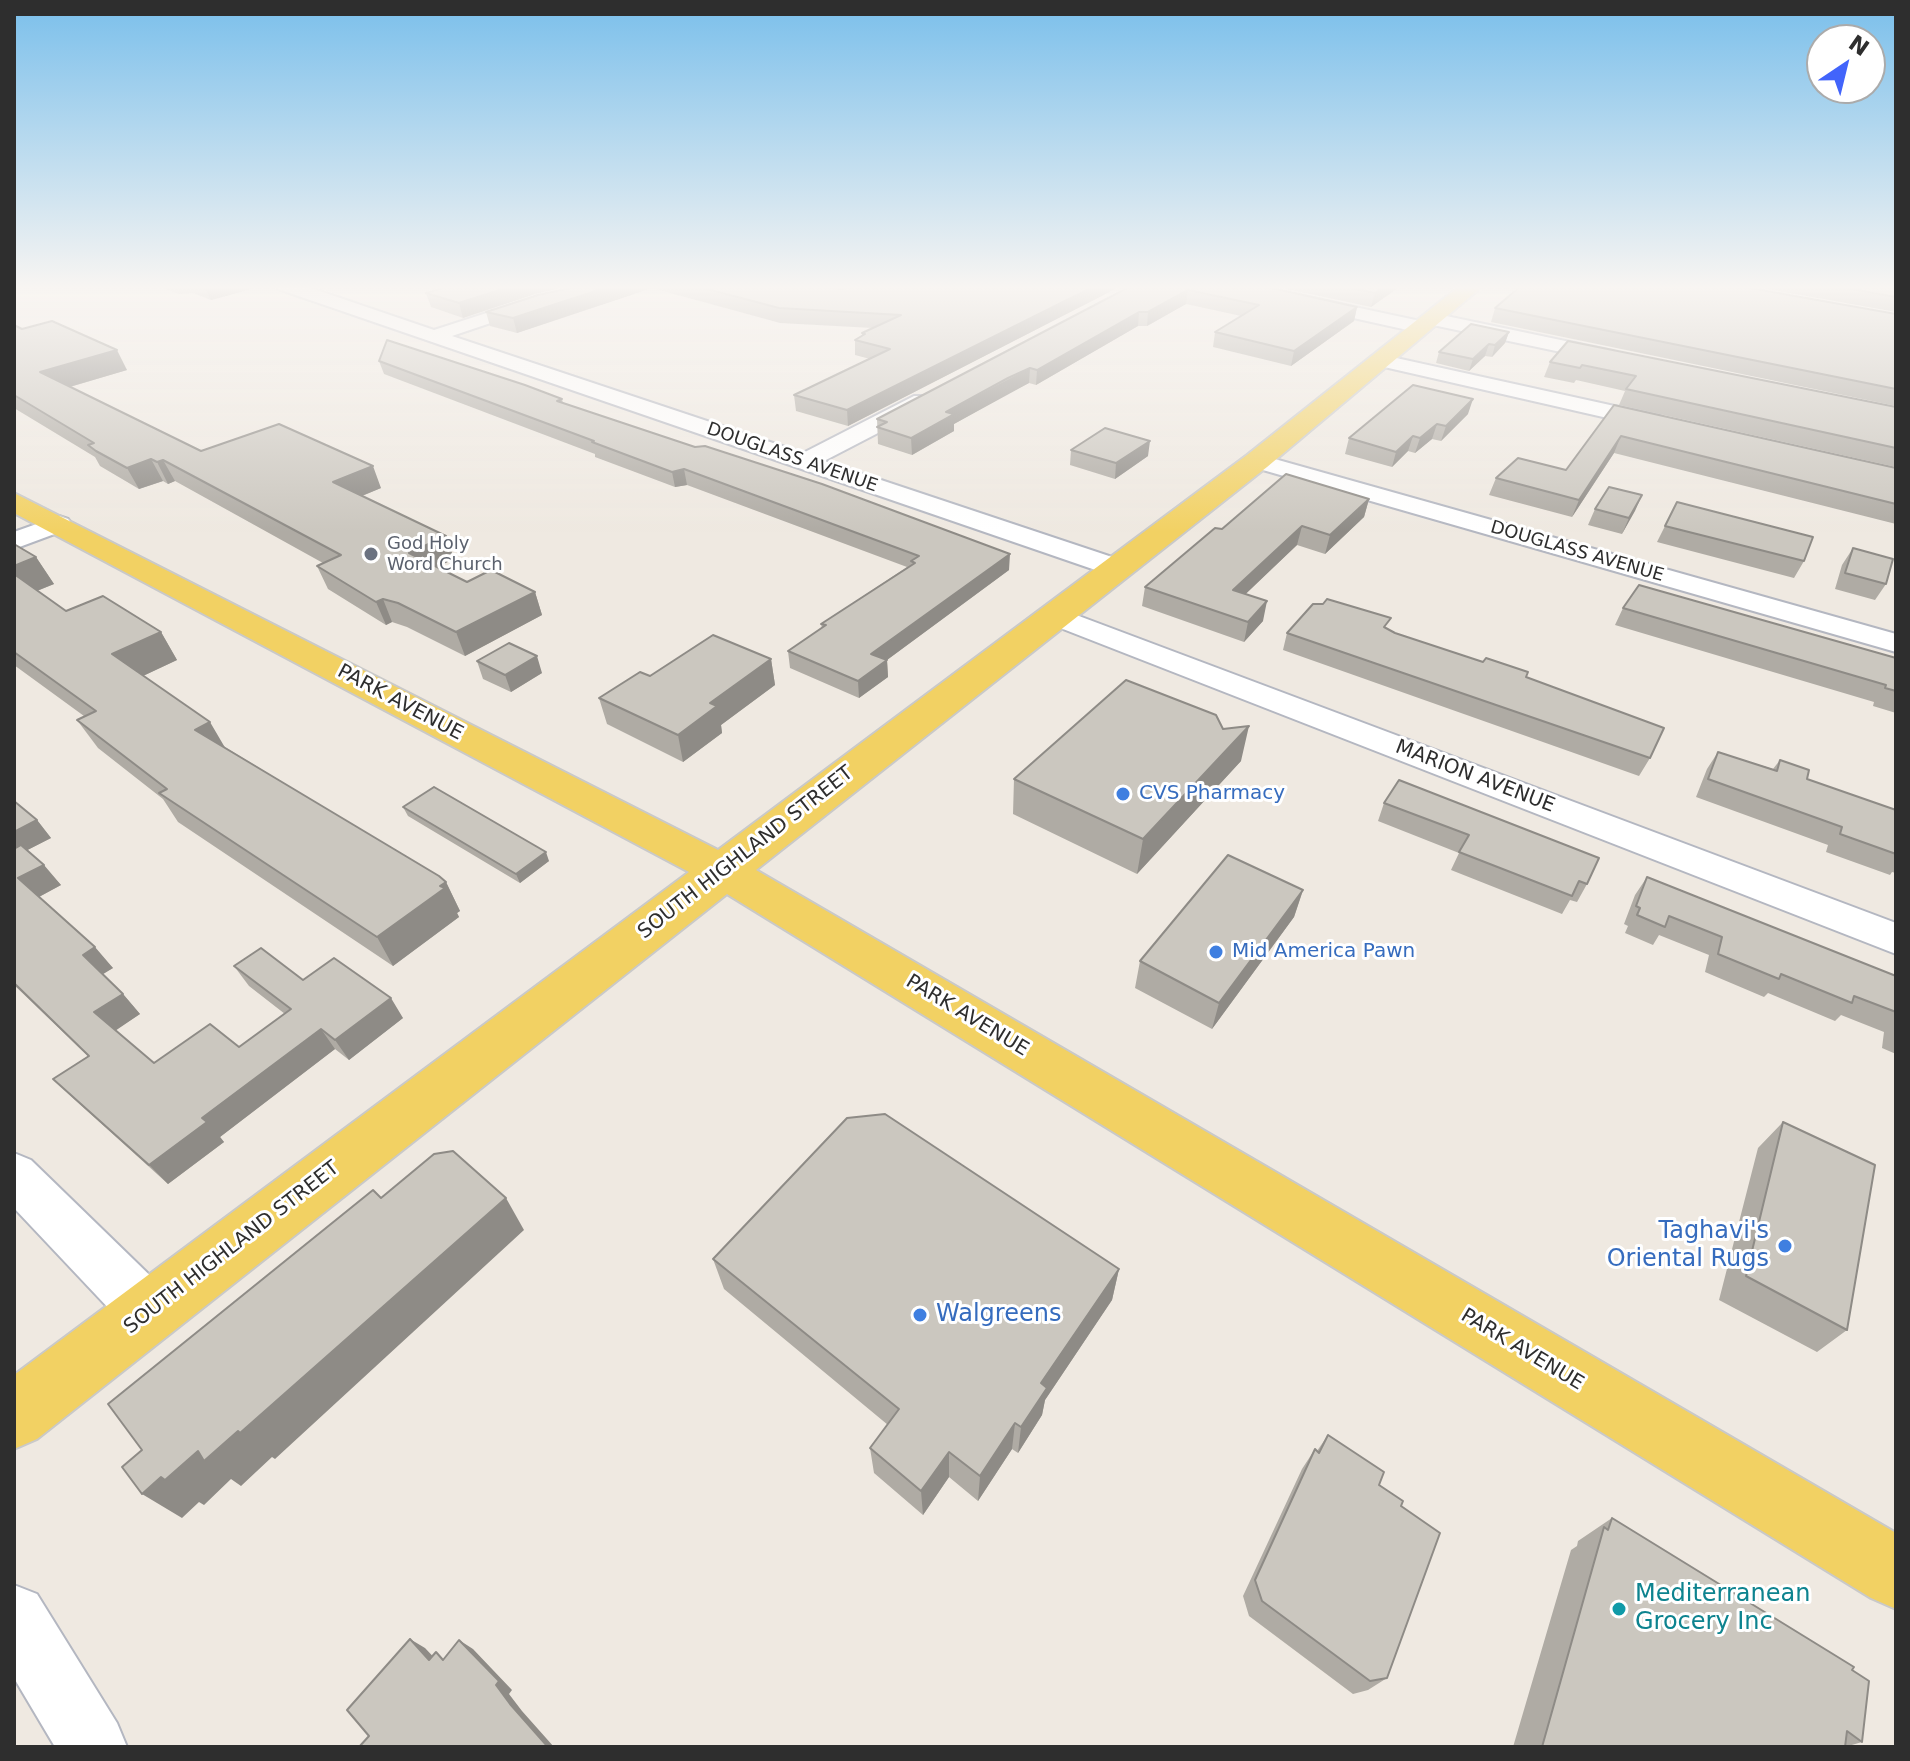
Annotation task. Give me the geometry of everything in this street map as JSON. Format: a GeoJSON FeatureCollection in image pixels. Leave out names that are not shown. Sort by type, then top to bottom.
{"type":"FeatureCollection","features":[{"type":"Feature","properties":{"kind":"main road","name":"SOUTH HIGHLAND STREET"},"geometry":{"type":"LineString","coordinates":[[14,1416],[1257,461],[1369,367]]}},
{"type":"Feature","properties":{"kind":"main road","name":"PARK AVENUE"},"geometry":{"type":"LineString","coordinates":[[14,502],[723,871],[1896,1573]]}},
{"type":"Feature","properties":{"kind":"street","name":"DOUGLASS AVENUE"},"geometry":{"type":"LineString","coordinates":[[525,367],[1117,568]]}},
{"type":"Feature","properties":{"kind":"street"},"geometry":{"type":"LineString","coordinates":[[1410,367],[1681,428]]}},
{"type":"Feature","properties":{"kind":"street"},"geometry":{"type":"LineString","coordinates":[[804,462],[946,388]]}},
{"type":"Feature","properties":{"kind":"street","name":"DOUGLASS AVENUE"},"geometry":{"type":"LineString","coordinates":[[1257,461],[1896,643]]}},
{"type":"Feature","properties":{"kind":"street"},"geometry":{"type":"LineString","coordinates":[[14,541],[59,524]]}},
{"type":"Feature","properties":{"kind":"street","name":"MARION AVENUE"},"geometry":{"type":"LineString","coordinates":[[1055,616],[1896,939]]}},
{"type":"Feature","properties":{"kind":"street"},"geometry":{"type":"LineString","coordinates":[[14,1175],[149,1312]]}},
{"type":"Feature","properties":{"kind":"street"},"geometry":{"type":"LineString","coordinates":[[14,1617],[93,1747]]}},
{"type":"Feature","properties":{"kind":"building"},"geometry":{"type":"Polygon","coordinates":[[[14,367],[57,367],[40,372],[201,451],[279,424],[373,466],[333,482],[446,536],[409,553],[467,582],[491,570],[535,592],[456,632],[398,603],[383,599],[376,602],[317,566],[341,555],[163,460],[157,462],[151,459],[127,468],[88,445],[94,443],[14,395],[14,367]]]}},
{"type":"Feature","properties":{"kind":"building"},"geometry":{"type":"Polygon","coordinates":[[[396,367],[470,367],[562,399],[557,401],[695,447],[705,446],[822,484],[1010,554],[871,654],[887,660],[858,681],[788,651],[826,625],[821,624],[915,563],[911,561],[919,556],[684,469],[672,472],[396,367]]]}},
{"type":"Feature","properties":{"kind":"building"},"geometry":{"type":"Polygon","coordinates":[[[852,367],[933,367],[847,410],[794,395],[852,367]]]}},
{"type":"Feature","properties":{"kind":"building"},"geometry":{"type":"Polygon","coordinates":[[[976,367],[1042,367],[1037,370],[1030,368],[1008,378],[946,412],[954,414],[911,438],[877,427],[887,422],[877,419],[976,367]]]}},
{"type":"Feature","properties":{"kind":"building"},"geometry":{"type":"Polygon","coordinates":[[[1593,367],[1698,367],[1896,407],[1896,448],[1626,389],[1636,376],[1593,367]]]}},
{"type":"Feature","properties":{"kind":"building"},"geometry":{"type":"Polygon","coordinates":[[[1788,367],[1896,367],[1896,389],[1788,367]]]}},
{"type":"Feature","properties":{"kind":"building"},"geometry":{"type":"Polygon","coordinates":[[[1413,385],[1473,399],[1446,426],[1437,424],[1420,438],[1413,436],[1396,452],[1349,438],[1413,385]]]}},
{"type":"Feature","properties":{"kind":"building"},"geometry":{"type":"Polygon","coordinates":[[[1614,405],[1896,468],[1896,504],[1621,436],[1579,500],[1496,478],[1518,458],[1566,470],[1614,405]]]}},
{"type":"Feature","properties":{"kind":"building"},"geometry":{"type":"Polygon","coordinates":[[[1105,428],[1150,441],[1116,463],[1071,450],[1105,428]]]}},
{"type":"Feature","properties":{"kind":"building"},"geometry":{"type":"Polygon","coordinates":[[[1286,474],[1369,499],[1330,535],[1302,526],[1233,590],[1267,601],[1248,622],[1145,587],[1215,528],[1222,529],[1286,474]]]}},
{"type":"Feature","properties":{"kind":"building"},"geometry":{"type":"Polygon","coordinates":[[[1609,487],[1642,495],[1629,518],[1595,509],[1609,487]]]}},
{"type":"Feature","properties":{"kind":"building"},"geometry":{"type":"Polygon","coordinates":[[[1677,502],[1813,537],[1804,561],[1665,526],[1677,502]]]}},
{"type":"Feature","properties":{"kind":"building"},"geometry":{"type":"Polygon","coordinates":[[[14,544],[36,557],[14,566],[14,544]]]}},
{"type":"Feature","properties":{"kind":"building"},"geometry":{"type":"Polygon","coordinates":[[[1853,548],[1893,559],[1886,584],[1845,573],[1853,548]]]}},
{"type":"Feature","properties":{"kind":"building"},"geometry":{"type":"Polygon","coordinates":[[[14,574],[66,611],[103,596],[161,632],[112,654],[210,722],[195,730],[439,876],[446,882],[440,886],[445,888],[377,937],[159,793],[167,789],[77,720],[96,711],[14,652],[14,574]]]}},
{"type":"Feature","properties":{"kind":"building"},"geometry":{"type":"Polygon","coordinates":[[[1639,585],[1896,658],[1896,691],[1885,688],[1886,685],[1623,608],[1639,585]]]}},
{"type":"Feature","properties":{"kind":"building"},"geometry":{"type":"Polygon","coordinates":[[[1327,599],[1391,618],[1384,627],[1395,633],[1483,662],[1486,658],[1528,672],[1526,677],[1664,728],[1650,758],[1287,633],[1313,604],[1323,604],[1327,599]]]}},
{"type":"Feature","properties":{"kind":"building"},"geometry":{"type":"Polygon","coordinates":[[[713,635],[771,659],[710,703],[717,706],[678,735],[599,698],[640,672],[650,676],[713,635]]]}},
{"type":"Feature","properties":{"kind":"building"},"geometry":{"type":"Polygon","coordinates":[[[509,643],[537,656],[505,675],[477,661],[509,643]]]}},
{"type":"Feature","properties":{"kind":"building","name":"CVS Pharmacy"},"geometry":{"type":"Polygon","coordinates":[[[1126,680],[1216,715],[1223,729],[1249,726],[1143,839],[1014,779],[1126,680]]]}},
{"type":"Feature","properties":{"kind":"building"},"geometry":{"type":"Polygon","coordinates":[[[1718,752],[1777,771],[1780,760],[1809,770],[1807,779],[1896,810],[1896,854],[1840,834],[1842,827],[1708,779],[1718,752]]]}},
{"type":"Feature","properties":{"kind":"building"},"geometry":{"type":"Polygon","coordinates":[[[1399,780],[1599,858],[1587,884],[1579,881],[1572,896],[1459,852],[1469,835],[1384,803],[1399,780]]]}},
{"type":"Feature","properties":{"kind":"building"},"geometry":{"type":"Polygon","coordinates":[[[434,787],[546,852],[516,874],[403,807],[434,787]]]}},
{"type":"Feature","properties":{"kind":"building"},"geometry":{"type":"Polygon","coordinates":[[[14,801],[37,820],[14,832],[14,801]]]}},
{"type":"Feature","properties":{"kind":"building"},"geometry":{"type":"Polygon","coordinates":[[[21,845],[44,865],[18,878],[95,947],[83,955],[123,994],[94,1012],[154,1063],[210,1024],[239,1047],[291,1009],[234,966],[261,948],[303,980],[334,958],[391,998],[335,1040],[321,1029],[202,1118],[207,1122],[149,1165],[53,1079],[89,1056],[14,983],[14,849],[21,845]]]}},
{"type":"Feature","properties":{"kind":"building","name":"Mid America Pawn"},"geometry":{"type":"Polygon","coordinates":[[[1228,855],[1303,890],[1219,1003],[1140,961],[1228,855]]]}},
{"type":"Feature","properties":{"kind":"building"},"geometry":{"type":"Polygon","coordinates":[[[1647,877],[1896,976],[1896,1012],[1854,996],[1852,1003],[1781,974],[1779,979],[1718,954],[1722,937],[1669,916],[1665,927],[1637,915],[1640,908],[1636,906],[1647,877]]]}},
{"type":"Feature","properties":{"kind":"building"},"geometry":{"type":"Polygon","coordinates":[[[885,1114],[1119,1269],[1041,1383],[1047,1388],[1021,1427],[1015,1423],[980,1476],[949,1452],[921,1491],[870,1448],[899,1409],[713,1259],[847,1118],[885,1114]]]}},
{"type":"Feature","properties":{"kind":"building","name":"Taghavi's Oriental Rugs"},"geometry":{"type":"Polygon","coordinates":[[[1783,1122],[1875,1165],[1847,1330],[1746,1276],[1783,1122]]]}},
{"type":"Feature","properties":{"kind":"building"},"geometry":{"type":"Polygon","coordinates":[[[453,1151],[506,1198],[240,1433],[238,1431],[204,1461],[198,1451],[165,1480],[161,1477],[142,1494],[122,1467],[142,1450],[108,1404],[373,1190],[381,1198],[434,1154],[453,1151]]]}},
{"type":"Feature","properties":{"kind":"building"},"geometry":{"type":"Polygon","coordinates":[[[1328,1435],[1384,1472],[1379,1485],[1403,1501],[1401,1506],[1440,1533],[1387,1678],[1370,1681],[1262,1601],[1255,1580],[1315,1449],[1319,1453],[1328,1435]]]}},
{"type":"Feature","properties":{"kind":"building","name":"Mediterranean Grocery Inc"},"geometry":{"type":"Polygon","coordinates":[[[1612,1518],[1854,1667],[1852,1670],[1869,1681],[1862,1742],[1847,1731],[1845,1747],[1542,1747],[1604,1527],[1608,1530],[1612,1518]]]}},
{"type":"Feature","properties":{"kind":"building"},"geometry":{"type":"Polygon","coordinates":[[[410,1639],[429,1660],[436,1652],[443,1660],[459,1640],[499,1681],[496,1685],[510,1704],[548,1747],[359,1747],[369,1736],[347,1710],[410,1639]]]}},
{"type":"Feature","properties":{"kind":"place","name":"God Holy Word Church"},"geometry":{"type":"Point","coordinates":[371,554]}},
{"type":"Feature","properties":{"kind":"place","name":"CVS Pharmacy"},"geometry":{"type":"Point","coordinates":[1123,794]}},
{"type":"Feature","properties":{"kind":"place","name":"Mid America Pawn"},"geometry":{"type":"Point","coordinates":[1216,952]}},
{"type":"Feature","properties":{"kind":"place","name":"Taghavi's Oriental Rugs"},"geometry":{"type":"Point","coordinates":[1785,1246]}},
{"type":"Feature","properties":{"kind":"place","name":"Walgreens"},"geometry":{"type":"Point","coordinates":[920,1315]}},
{"type":"Feature","properties":{"kind":"place","name":"Mediterranean Grocery Inc"},"geometry":{"type":"Point","coordinates":[1619,1609]}}]}
